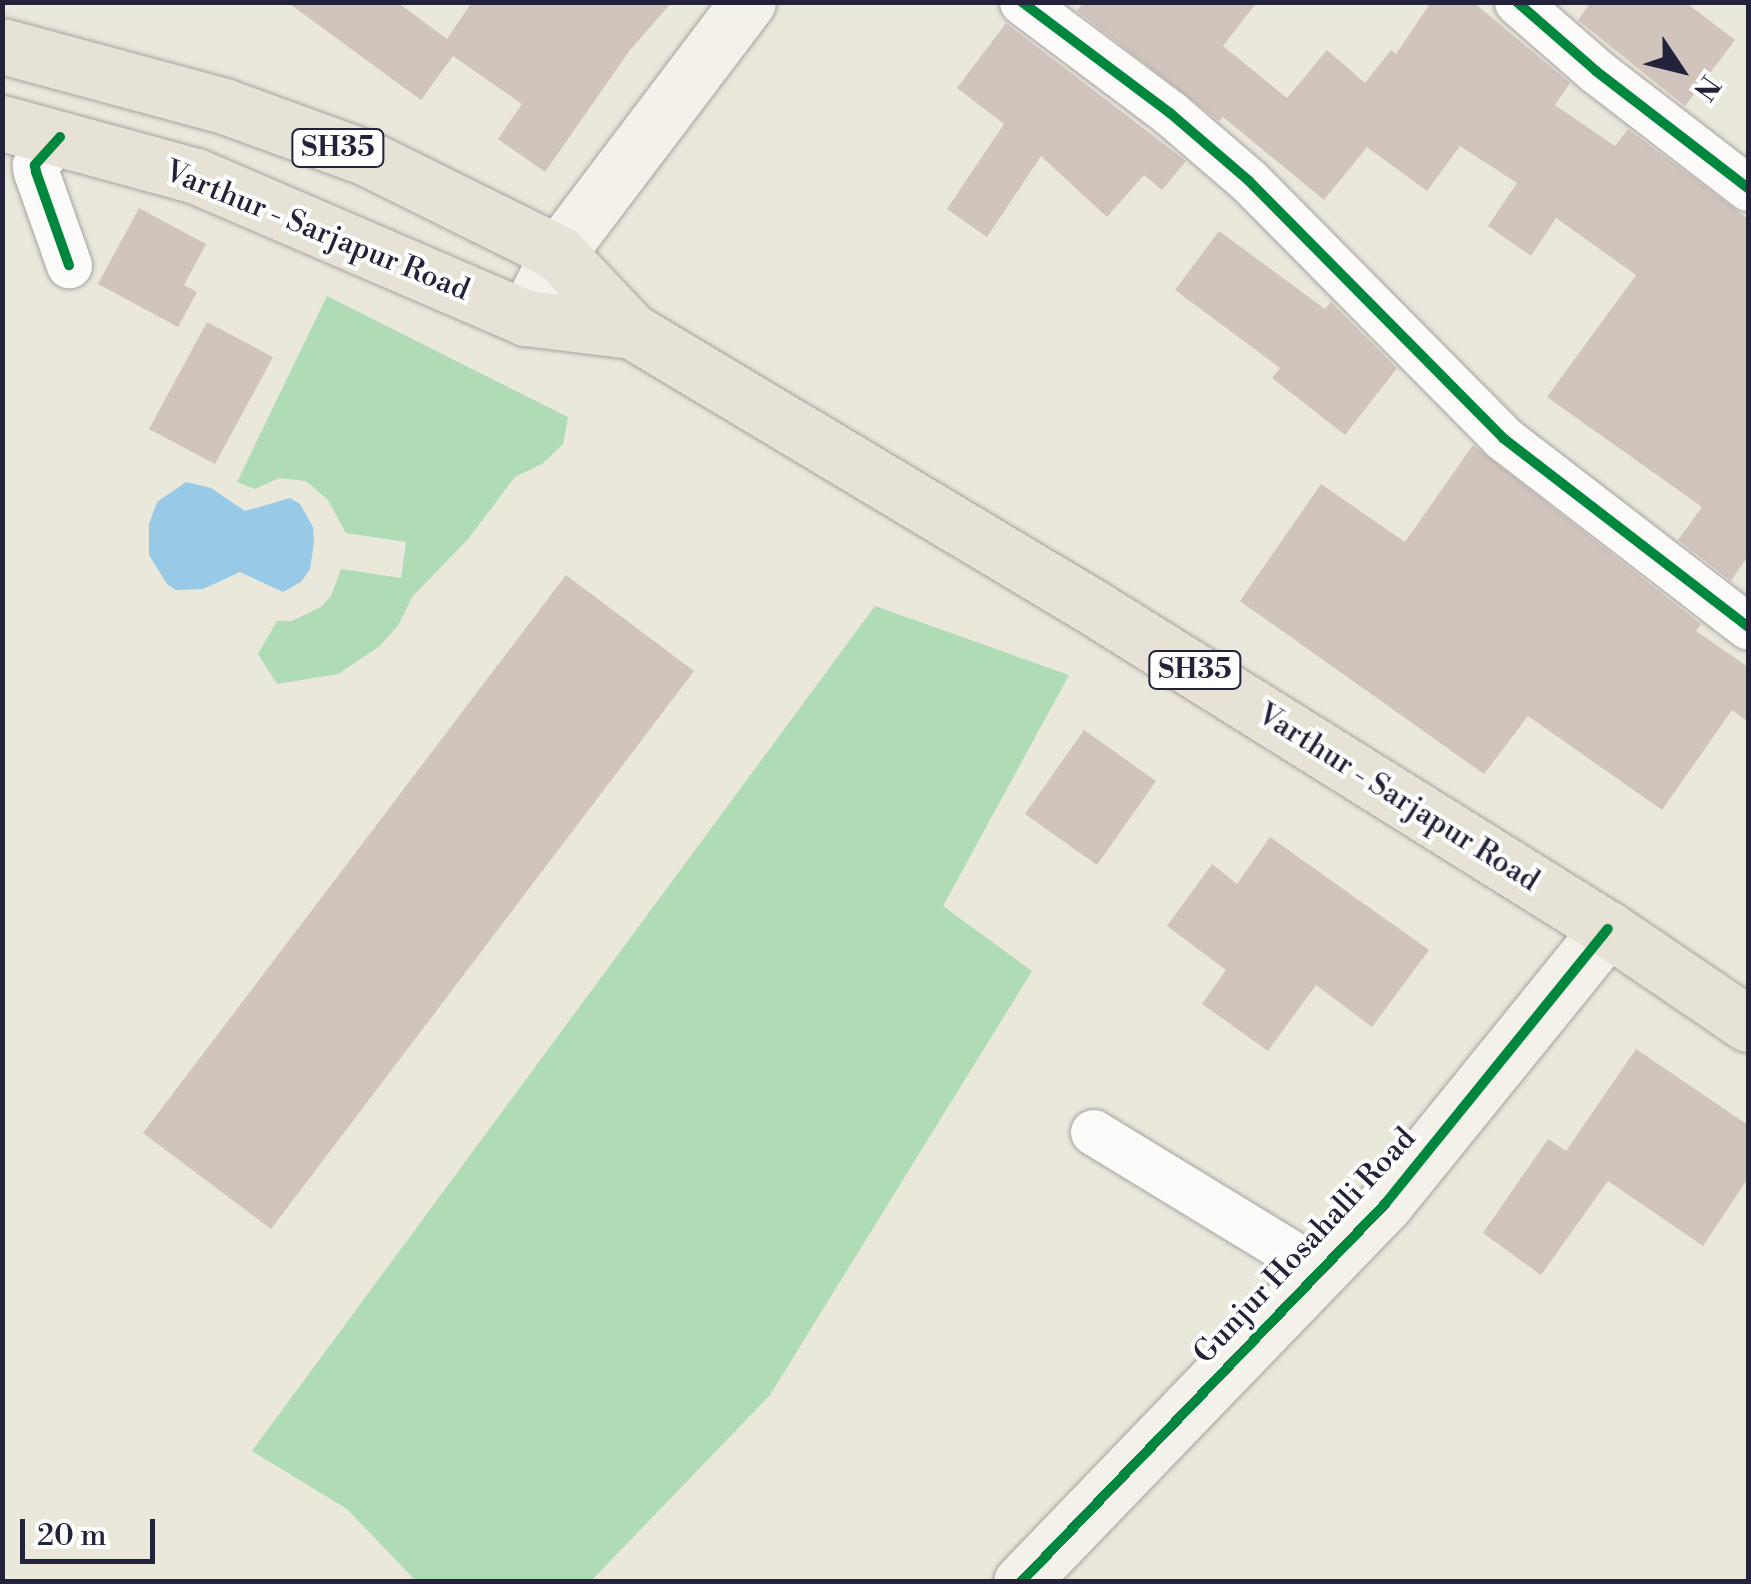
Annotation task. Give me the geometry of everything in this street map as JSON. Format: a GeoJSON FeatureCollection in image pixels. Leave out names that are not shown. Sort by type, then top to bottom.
{"type":"FeatureCollection","features":[{"type":"Feature","properties":{"kind":"main road","name":"Varthur - Sarjapur Road"},"geometry":{"type":"LineString","coordinates":[[2,46],[224,106],[367,158],[558,252],[632,331],[1091,606],[1608,929],[1748,1024]]}},
{"type":"Feature","properties":{"kind":"main road","name":"Varthur - Sarjapur Road"},"geometry":{"type":"LineString","coordinates":[[2,123],[196,176],[526,318],[632,331]]}},
{"type":"Feature","properties":{"kind":"street"},"geometry":{"type":"LineString","coordinates":[[526,318],[558,252],[748,2]]}},
{"type":"Feature","properties":{"kind":"street"},"geometry":{"type":"LineString","coordinates":[[1022,2],[1170,113],[1249,181],[1503,438],[1748,627]]}},
{"type":"Feature","properties":{"kind":"street"},"geometry":{"type":"LineString","coordinates":[[1517,2],[1596,71],[1748,188]]}},
{"type":"Feature","properties":{"kind":"street"},"geometry":{"type":"LineString","coordinates":[[60,137],[35,165],[69,265]]}},
{"type":"Feature","properties":{"kind":"street","name":"Gunjur Hosahalli Road"},"geometry":{"type":"LineString","coordinates":[[1021,1582],[1385,1204],[1608,929]]}},
{"type":"Feature","properties":{"kind":"street"},"geometry":{"type":"LineString","coordinates":[[1094,1132],[1321,1271]]}},
{"type":"Feature","properties":{"kind":"green space"},"geometry":{"type":"Polygon","coordinates":[[[327,296],[568,417],[563,444],[542,464],[515,477],[468,539],[412,597],[399,624],[380,646],[338,674],[277,684],[258,654],[277,621],[292,621],[321,607],[331,596],[341,569],[401,578],[406,542],[346,533],[328,500],[306,481],[279,478],[255,489],[237,482],[327,296]]]}},
{"type":"Feature","properties":{"kind":"green space"},"geometry":{"type":"Polygon","coordinates":[[[875,606],[1069,675],[943,906],[1032,971],[770,1395],[591,1581],[416,1581],[347,1509],[252,1451],[875,606]]]}},
{"type":"Feature","properties":{"kind":"water"},"geometry":{"type":"Polygon","coordinates":[[[186,482],[211,488],[245,511],[290,498],[300,504],[313,527],[314,543],[310,569],[301,582],[283,592],[240,572],[203,589],[176,590],[167,584],[149,555],[149,524],[157,502],[186,482]]]}},
{"type":"Feature","properties":{"kind":"building"},"geometry":{"type":"Polygon","coordinates":[[[287,2],[397,2],[447,39],[472,2],[672,2],[630,50],[545,172],[498,139],[522,104],[453,56],[421,100],[287,2]]]}},
{"type":"Feature","properties":{"kind":"building"},"geometry":{"type":"Polygon","coordinates":[[[1083,2],[1257,2],[1223,46],[1287,98],[1327,50],[1365,83],[1391,50],[1396,54],[1431,2],[1473,2],[1570,83],[1555,105],[1615,146],[1628,129],[1748,219],[1748,556],[1731,581],[1678,540],[1702,507],[1547,397],[1636,275],[1556,218],[1531,256],[1488,226],[1517,183],[1460,146],[1427,191],[1367,147],[1324,200],[1223,117],[1219,121],[1077,11],[1083,2]]]}},
{"type":"Feature","properties":{"kind":"building"},"geometry":{"type":"Polygon","coordinates":[[[1591,2],[1685,2],[1735,40],[1685,106],[1578,20],[1591,2]]]}},
{"type":"Feature","properties":{"kind":"building"},"geometry":{"type":"Polygon","coordinates":[[[1006,23],[1186,161],[1162,190],[1144,175],[1107,217],[1041,156],[987,237],[947,209],[1004,124],[957,88],[1006,23]]]}},
{"type":"Feature","properties":{"kind":"building"},"geometry":{"type":"Polygon","coordinates":[[[139,208],[206,244],[184,285],[197,292],[178,327],[98,284],[139,208]]]}},
{"type":"Feature","properties":{"kind":"building"},"geometry":{"type":"Polygon","coordinates":[[[1219,231],[1325,309],[1331,302],[1397,368],[1345,435],[1272,378],[1280,368],[1175,290],[1219,231]]]}},
{"type":"Feature","properties":{"kind":"building"},"geometry":{"type":"Polygon","coordinates":[[[207,322],[273,357],[215,464],[149,429],[207,322]]]}},
{"type":"Feature","properties":{"kind":"building"},"geometry":{"type":"Polygon","coordinates":[[[1473,445],[1701,624],[1696,631],[1748,667],[1748,722],[1732,710],[1662,810],[1528,716],[1484,774],[1240,601],[1321,484],[1405,542],[1473,445]]]}},
{"type":"Feature","properties":{"kind":"building"},"geometry":{"type":"Polygon","coordinates":[[[566,575],[694,671],[271,1229],[143,1133],[566,575]]]}},
{"type":"Feature","properties":{"kind":"building"},"geometry":{"type":"Polygon","coordinates":[[[1084,730],[1156,781],[1097,865],[1025,814],[1084,730]]]}},
{"type":"Feature","properties":{"kind":"building"},"geometry":{"type":"Polygon","coordinates":[[[1270,837],[1429,950],[1372,1027],[1316,985],[1268,1051],[1202,1004],[1226,970],[1167,926],[1212,864],[1237,884],[1270,837]]]}},
{"type":"Feature","properties":{"kind":"building"},"geometry":{"type":"Polygon","coordinates":[[[1636,1049],[1748,1125],[1748,1178],[1703,1246],[1608,1181],[1541,1275],[1483,1233],[1548,1139],[1566,1151],[1636,1049]]]}},
{"type":"Feature","properties":{"kind":"cycle path"},"geometry":{"type":"LineString","coordinates":[[1022,2],[1170,113],[1249,181],[1503,438],[1748,627]]}},
{"type":"Feature","properties":{"kind":"cycle path"},"geometry":{"type":"LineString","coordinates":[[1517,2],[1596,71],[1748,188]]}},
{"type":"Feature","properties":{"kind":"cycle path"},"geometry":{"type":"LineString","coordinates":[[60,137],[35,165],[69,265]]}},
{"type":"Feature","properties":{"kind":"cycle path"},"geometry":{"type":"LineString","coordinates":[[1021,1582],[1385,1204],[1608,929]]}}]}
